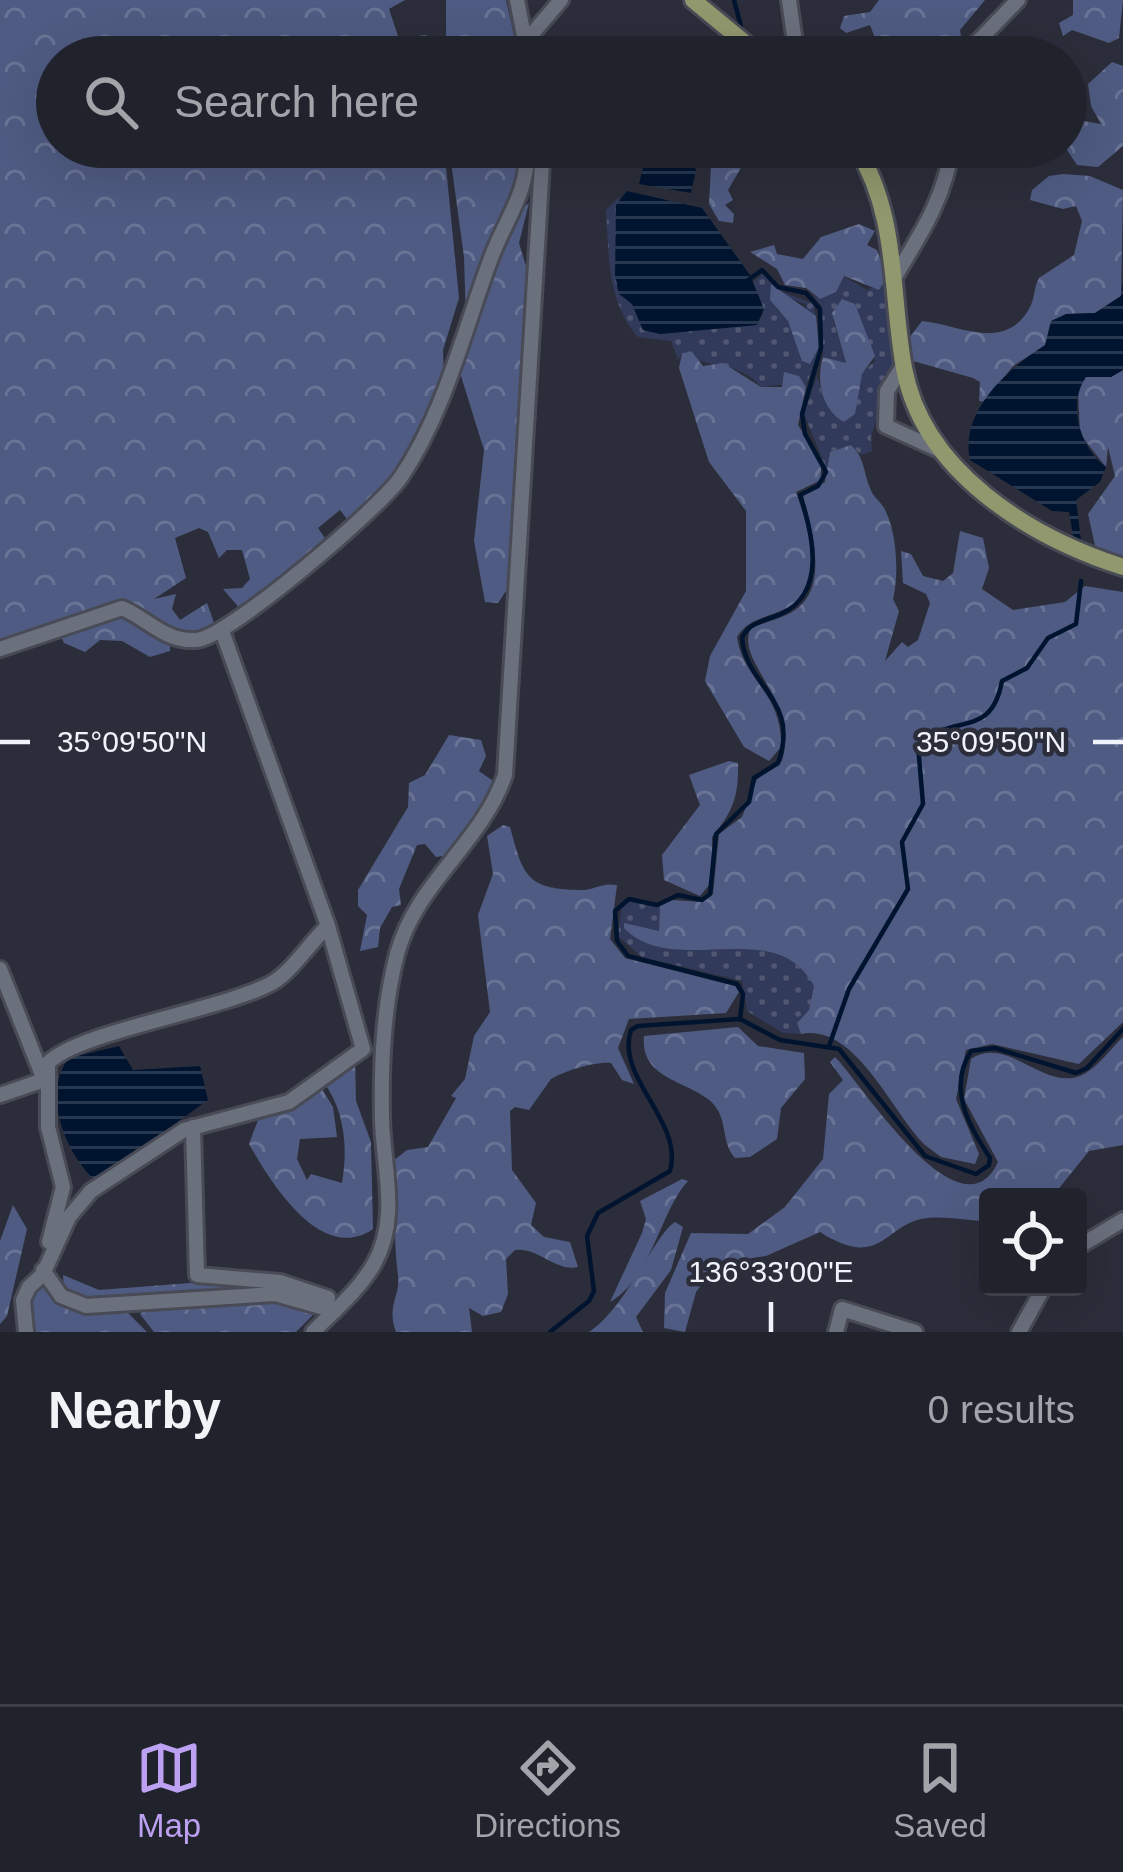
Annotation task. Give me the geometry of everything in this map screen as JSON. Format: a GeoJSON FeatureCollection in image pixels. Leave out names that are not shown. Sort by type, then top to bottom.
{"type":"FeatureCollection","features":[{"type":"Feature","properties":{"kind":"main road"},"geometry":{"type":"LineString","coordinates":[[693,0],[736,36]]}},
{"type":"Feature","properties":{"kind":"main road"},"geometry":{"type":"LineString","coordinates":[[866,168],[885,211],[903,365],[912,402],[941,452],[961,476],[1012,512],[1074,551],[1123,567]]}},
{"type":"Feature","properties":{"kind":"street"},"geometry":{"type":"LineString","coordinates":[[517,0],[524,36]]}},
{"type":"Feature","properties":{"kind":"street"},"geometry":{"type":"LineString","coordinates":[[536,36],[561,0]]}},
{"type":"Feature","properties":{"kind":"street"},"geometry":{"type":"LineString","coordinates":[[789,0],[794,36]]}},
{"type":"Feature","properties":{"kind":"street"},"geometry":{"type":"LineString","coordinates":[[983,36],[1018,0]]}},
{"type":"Feature","properties":{"kind":"street"},"geometry":{"type":"LineString","coordinates":[[0,650],[122,608],[181,640],[202,640],[223,631],[372,510],[406,469],[473,321],[528,168]]}},
{"type":"Feature","properties":{"kind":"street"},"geometry":{"type":"LineString","coordinates":[[313,1332],[374,1265],[388,1225],[383,1048],[386,1004],[406,926],[432,882],[488,817],[505,775],[542,168]]}},
{"type":"Feature","properties":{"kind":"street"},"geometry":{"type":"LineString","coordinates":[[896,275],[934,214],[949,168]]}},
{"type":"Feature","properties":{"kind":"street"},"geometry":{"type":"LineString","coordinates":[[903,365],[887,391],[886,426],[941,452]]}},
{"type":"Feature","properties":{"kind":"street"},"geometry":{"type":"LineString","coordinates":[[26,1332],[23,1300],[43,1274],[69,1216],[91,1191],[166,1138],[289,1102],[363,1048],[328,926],[223,631]]}},
{"type":"Feature","properties":{"kind":"street"},"geometry":{"type":"LineString","coordinates":[[44,1080],[48,1063],[71,1045],[183,1017],[267,986],[328,926]]}},
{"type":"Feature","properties":{"kind":"street"},"geometry":{"type":"LineString","coordinates":[[0,969],[44,1080],[63,1187],[43,1274]]}},
{"type":"Feature","properties":{"kind":"street"},"geometry":{"type":"LineString","coordinates":[[0,1095],[44,1080]]}},
{"type":"Feature","properties":{"kind":"street"},"geometry":{"type":"LineString","coordinates":[[193,1127],[197,1275],[280,1282],[337,1309]]}},
{"type":"Feature","properties":{"kind":"street"},"geometry":{"type":"LineString","coordinates":[[1087,1241],[1123,1220]]}},
{"type":"Feature","properties":{"kind":"street"},"geometry":{"type":"LineString","coordinates":[[43,1274],[61,1296],[86,1306],[275,1294],[337,1309]]}},
{"type":"Feature","properties":{"kind":"street"},"geometry":{"type":"LineString","coordinates":[[1019,1332],[1039,1296]]}},
{"type":"Feature","properties":{"kind":"street"},"geometry":{"type":"LineString","coordinates":[[836,1332],[842,1309],[915,1332]]}},
{"type":"Feature","properties":{"kind":"shaded area"},"geometry":{"type":"Polygon","coordinates":[[[643,168],[696,170],[691,193],[639,184],[643,168]]]}},
{"type":"Feature","properties":{"kind":"shaded area"},"geometry":{"type":"Polygon","coordinates":[[[627,191],[702,208],[750,275],[764,309],[757,325],[660,334],[643,330],[632,304],[619,294],[615,275],[616,205],[627,191]]]}},
{"type":"Feature","properties":{"kind":"shaded area"},"geometry":{"type":"Polygon","coordinates":[[[619,197],[617,289],[632,304],[643,330],[660,334],[756,325],[763,314],[753,282],[764,273],[780,291],[814,304],[819,349],[806,387],[802,382],[761,387],[734,369],[682,353],[678,360],[671,341],[638,337],[615,293],[606,210],[619,197]],[[781,296],[775,307],[788,321],[805,364],[806,304],[781,296]]]}},
{"type":"Feature","properties":{"kind":"shaded area"},"geometry":{"type":"Polygon","coordinates":[[[843,276],[867,290],[888,281],[894,364],[871,437],[872,451],[861,455],[851,445],[830,452],[828,473],[804,414],[817,376],[824,400],[844,422],[862,373],[875,361],[855,304],[837,307],[833,319],[846,364],[823,357],[821,306],[813,295],[820,299],[843,276]]]}},
{"type":"Feature","properties":{"kind":"shaded area"},"geometry":{"type":"Polygon","coordinates":[[[1123,282],[1123,370],[1111,377],[1086,377],[1077,400],[1083,437],[1106,467],[1100,482],[1076,500],[1081,540],[1074,541],[1069,512],[1052,511],[970,460],[972,425],[990,393],[1045,345],[1051,321],[1066,314],[1095,313],[1121,296],[1123,282]]]}},
{"type":"Feature","properties":{"kind":"shaded area"},"geometry":{"type":"Polygon","coordinates":[[[636,900],[660,906],[659,931],[625,928],[646,942],[670,949],[750,949],[775,953],[797,965],[814,986],[809,1010],[797,1023],[801,1034],[783,1033],[747,1011],[742,981],[642,957],[618,936],[622,904],[636,900]]]}},
{"type":"Feature","properties":{"kind":"shaded area"},"geometry":{"type":"Polygon","coordinates":[[[119,1046],[133,1070],[200,1066],[208,1100],[96,1181],[67,1140],[57,1088],[69,1058],[119,1046]]]}},
{"type":"Feature","properties":{"kind":"green space"},"geometry":{"type":"Polygon","coordinates":[[[0,0],[405,0],[389,9],[398,36],[36,36],[36,168],[446,168],[459,298],[443,350],[444,379],[404,468],[350,523],[340,510],[318,528],[327,541],[242,611],[223,589],[242,588],[250,579],[242,550],[227,550],[219,558],[208,532],[199,528],[175,538],[186,578],[154,599],[176,594],[172,609],[180,620],[207,603],[217,631],[182,637],[129,607],[0,647],[0,0]]]}},
{"type":"Feature","properties":{"kind":"green space"},"geometry":{"type":"Polygon","coordinates":[[[446,0],[506,0],[514,36],[446,36],[446,0]]]}},
{"type":"Feature","properties":{"kind":"green space"},"geometry":{"type":"Polygon","coordinates":[[[879,0],[985,0],[960,30],[961,36],[874,36],[870,25],[846,33],[840,28],[844,16],[870,12],[879,0]]]}},
{"type":"Feature","properties":{"kind":"green space"},"geometry":{"type":"Polygon","coordinates":[[[1073,0],[1123,0],[1119,38],[1109,43],[1072,30],[1063,36],[1059,23],[1073,15],[1073,0]]]}},
{"type":"Feature","properties":{"kind":"green space"},"geometry":{"type":"Polygon","coordinates":[[[1112,62],[1123,66],[1123,146],[1098,167],[1087,166],[1087,122],[1101,124],[1091,106],[1088,84],[1112,62]]]}},
{"type":"Feature","properties":{"kind":"green space"},"geometry":{"type":"Polygon","coordinates":[[[452,168],[524,168],[466,320],[464,257],[452,168]]]}},
{"type":"Feature","properties":{"kind":"green space"},"geometry":{"type":"Polygon","coordinates":[[[711,168],[741,168],[728,190],[733,200],[725,205],[734,214],[733,223],[719,221],[709,204],[711,168]]]}},
{"type":"Feature","properties":{"kind":"green space"},"geometry":{"type":"Polygon","coordinates":[[[1049,176],[1090,176],[1123,190],[1121,296],[1095,313],[1066,314],[1046,345],[1013,366],[985,402],[979,401],[980,382],[913,361],[910,337],[922,321],[996,333],[1021,320],[1039,278],[1074,255],[1082,221],[1076,206],[1063,209],[1030,200],[1032,190],[1049,176]]]}},
{"type":"Feature","properties":{"kind":"green space"},"geometry":{"type":"Polygon","coordinates":[[[529,203],[519,243],[528,273],[508,588],[498,603],[485,602],[474,541],[484,450],[457,363],[519,210],[529,203]]]}},
{"type":"Feature","properties":{"kind":"green space"},"geometry":{"type":"Polygon","coordinates":[[[859,224],[875,231],[867,245],[877,250],[887,276],[879,290],[844,276],[836,292],[820,299],[806,288],[785,285],[777,269],[750,252],[774,245],[777,254],[803,259],[821,237],[859,224]]]}},
{"type":"Feature","properties":{"kind":"green space"},"geometry":{"type":"Polygon","coordinates":[[[771,284],[816,316],[819,347],[810,364],[802,361],[788,321],[770,300],[771,284]]]}},
{"type":"Feature","properties":{"kind":"green space"},"geometry":{"type":"Polygon","coordinates":[[[842,299],[855,304],[875,356],[862,374],[855,414],[844,422],[825,402],[820,375],[823,357],[846,363],[832,313],[842,299]]]}},
{"type":"Feature","properties":{"kind":"green space"},"geometry":{"type":"Polygon","coordinates":[[[692,352],[703,366],[723,363],[761,387],[782,387],[784,372],[799,376],[806,387],[798,425],[821,462],[821,480],[796,492],[811,554],[807,586],[800,599],[752,622],[737,637],[747,665],[776,713],[781,747],[769,761],[744,747],[705,681],[710,656],[746,591],[746,511],[709,462],[679,368],[682,353],[692,352]]]}},
{"type":"Feature","properties":{"kind":"green space"},"geometry":{"type":"Polygon","coordinates":[[[1123,370],[1123,558],[1096,550],[1088,514],[1115,476],[1108,447],[1106,467],[1080,434],[1078,389],[1086,377],[1111,377],[1123,370]]]}},
{"type":"Feature","properties":{"kind":"green space"},"geometry":{"type":"Polygon","coordinates":[[[851,445],[871,492],[886,512],[895,543],[893,599],[899,611],[885,661],[902,642],[908,647],[918,640],[930,603],[926,594],[903,583],[901,551],[911,554],[923,576],[943,581],[953,573],[960,531],[983,538],[989,568],[982,589],[1013,610],[1065,602],[1085,586],[1123,592],[1123,1022],[1079,1064],[992,1044],[966,1050],[956,1099],[979,1154],[975,1164],[941,1157],[925,1145],[855,1055],[838,1042],[820,1034],[801,1034],[797,1023],[809,1010],[814,986],[797,965],[775,953],[750,949],[669,949],[645,942],[624,928],[624,923],[659,931],[660,906],[672,900],[702,902],[713,894],[719,834],[742,817],[757,779],[782,761],[782,719],[748,641],[751,628],[790,613],[806,600],[815,556],[803,495],[825,482],[830,452],[851,445]]]}},
{"type":"Feature","properties":{"kind":"green space"},"geometry":{"type":"Polygon","coordinates":[[[117,611],[170,641],[170,651],[150,657],[122,641],[100,640],[85,652],[64,643],[58,630],[117,611]]]}},
{"type":"Feature","properties":{"kind":"green space"},"geometry":{"type":"Polygon","coordinates":[[[449,735],[481,740],[486,756],[479,771],[493,781],[493,790],[450,855],[436,857],[425,844],[417,845],[399,889],[401,905],[392,907],[380,928],[378,947],[360,951],[367,915],[358,906],[358,890],[408,807],[409,783],[425,775],[449,735]]]}},
{"type":"Feature","properties":{"kind":"green space"},"geometry":{"type":"Polygon","coordinates":[[[729,761],[738,763],[737,786],[729,812],[712,837],[713,880],[700,896],[664,880],[662,855],[700,805],[689,775],[729,761]]]}},
{"type":"Feature","properties":{"kind":"green space"},"geometry":{"type":"Polygon","coordinates":[[[503,825],[510,827],[523,867],[537,882],[579,890],[617,885],[610,939],[625,958],[735,986],[739,992],[726,1013],[629,1019],[618,1048],[634,1084],[622,1080],[611,1063],[589,1065],[551,1079],[529,1110],[515,1107],[510,1111],[512,1170],[536,1203],[531,1225],[544,1237],[570,1242],[578,1267],[515,1250],[506,1259],[508,1294],[501,1312],[483,1316],[469,1308],[472,1332],[396,1332],[393,1161],[407,1150],[428,1147],[456,1098],[451,1096],[465,1079],[474,1036],[490,1012],[478,915],[493,874],[487,836],[503,825]]]}},
{"type":"Feature","properties":{"kind":"green space"},"geometry":{"type":"Polygon","coordinates":[[[738,1027],[758,1046],[804,1053],[805,1079],[781,1108],[777,1139],[750,1157],[735,1158],[715,1106],[656,1069],[645,1050],[644,1036],[738,1027]]]}},
{"type":"Feature","properties":{"kind":"green space"},"geometry":{"type":"Polygon","coordinates":[[[1123,1037],[1123,1145],[1089,1151],[1059,1188],[979,1188],[979,1220],[913,1221],[881,1242],[857,1247],[820,1232],[766,1256],[719,1263],[696,1292],[685,1332],[664,1328],[665,1293],[691,1233],[748,1234],[785,1207],[823,1159],[829,1094],[843,1080],[830,1062],[835,1057],[911,1148],[960,1183],[981,1182],[998,1162],[964,1099],[971,1059],[998,1054],[1066,1078],[1092,1069],[1123,1037]]]}},
{"type":"Feature","properties":{"kind":"green space"},"geometry":{"type":"Polygon","coordinates":[[[355,1058],[356,1101],[371,1142],[373,1229],[354,1237],[335,1236],[299,1214],[249,1144],[261,1112],[277,1115],[320,1086],[333,1107],[337,1137],[300,1139],[297,1159],[307,1180],[311,1174],[342,1183],[343,1130],[323,1081],[355,1058]]]}},
{"type":"Feature","properties":{"kind":"green space"},"geometry":{"type":"Polygon","coordinates":[[[682,1179],[688,1181],[646,1261],[610,1302],[642,1233],[646,1219],[640,1201],[682,1179]]]}},
{"type":"Feature","properties":{"kind":"green space"},"geometry":{"type":"Polygon","coordinates":[[[13,1205],[27,1229],[7,1316],[0,1324],[0,1241],[13,1205]]]}},
{"type":"Feature","properties":{"kind":"green space"},"geometry":{"type":"Polygon","coordinates":[[[675,1222],[683,1227],[671,1270],[636,1317],[643,1332],[589,1332],[616,1306],[675,1222]]]}},
{"type":"Feature","properties":{"kind":"green space"},"geometry":{"type":"Polygon","coordinates":[[[63,1275],[99,1290],[229,1280],[245,1284],[245,1291],[94,1303],[64,1292],[63,1275]]]}},
{"type":"Feature","properties":{"kind":"green space"},"geometry":{"type":"Polygon","coordinates":[[[36,1283],[58,1298],[124,1309],[147,1332],[29,1332],[26,1315],[36,1283]]]}},
{"type":"Feature","properties":{"kind":"green space"},"geometry":{"type":"Polygon","coordinates":[[[270,1296],[317,1311],[296,1332],[154,1332],[140,1314],[145,1307],[270,1296]]]}},
{"type":"Feature","properties":{"kind":"waterway"},"geometry":{"type":"LineString","coordinates":[[734,0],[743,34]]}},
{"type":"Feature","properties":{"kind":"waterway"},"geometry":{"type":"LineString","coordinates":[[740,1019],[743,994],[737,984],[628,956],[617,941],[615,911],[629,899],[657,905],[678,895],[702,900],[710,894],[716,834],[749,802],[754,778],[778,763],[783,741],[778,709],[753,670],[742,638],[753,625],[796,604],[811,577],[812,544],[800,495],[818,486],[826,472],[805,434],[802,414],[821,348],[820,309],[806,293],[778,287],[762,270],[748,280]]}},
{"type":"Feature","properties":{"kind":"waterway"},"geometry":{"type":"LineString","coordinates":[[829,1046],[849,989],[908,889],[902,842],[923,804],[918,745],[931,735],[980,718],[997,699],[1002,681],[1027,668],[1048,638],[1076,624],[1081,581]]}},
{"type":"Feature","properties":{"kind":"waterway"},"geometry":{"type":"LineString","coordinates":[[550,1332],[589,1301],[594,1291],[587,1236],[598,1213],[670,1171],[668,1135],[632,1065],[631,1030],[638,1026],[740,1019],[780,1040],[839,1049],[925,1156],[976,1174],[989,1165],[990,1158],[968,1120],[961,1093],[971,1051],[995,1048],[1076,1073],[1087,1068],[1123,1029]]}}]}
